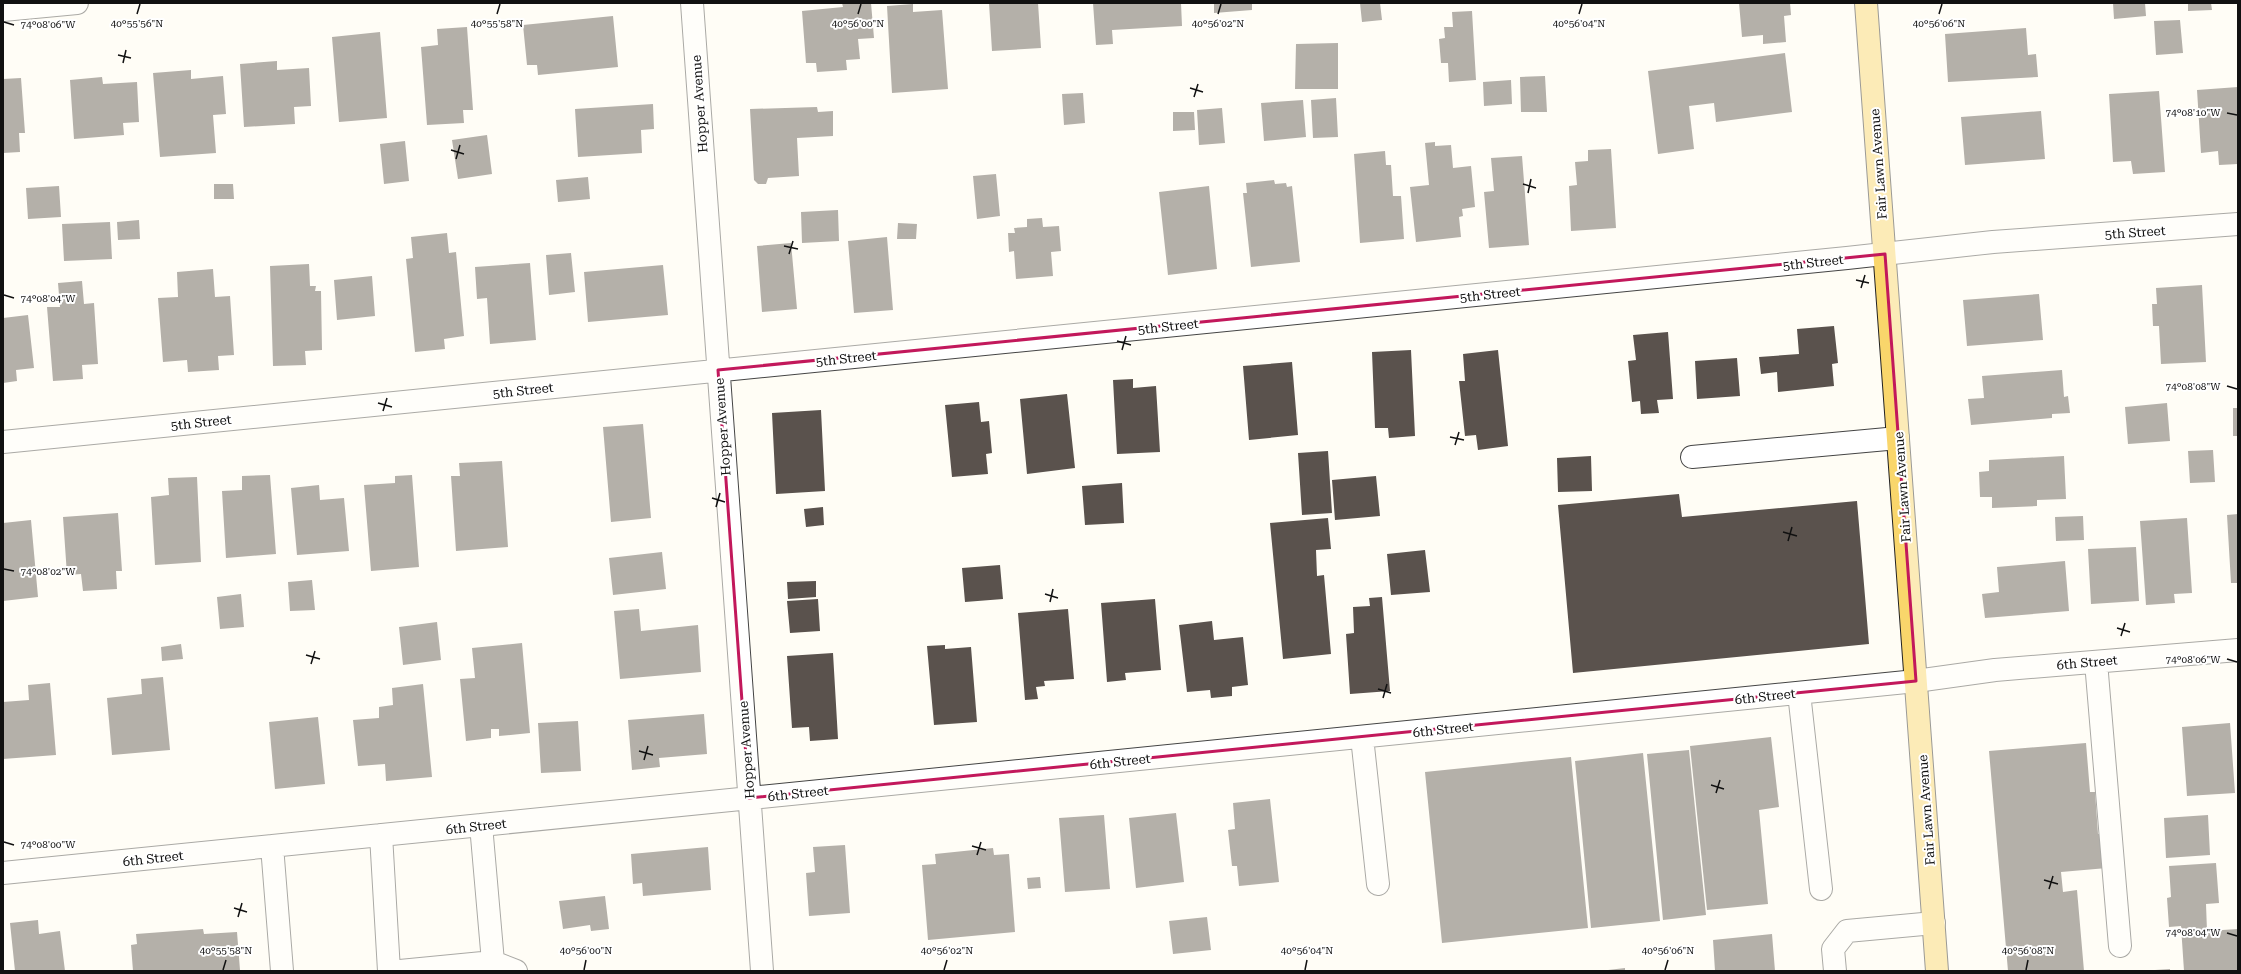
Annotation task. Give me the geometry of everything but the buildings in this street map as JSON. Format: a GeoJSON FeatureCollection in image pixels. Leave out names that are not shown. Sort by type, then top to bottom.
{"type":"FeatureCollection","features":[{"type":"Feature","properties":{"kind":"main road","name":"Fair Lawn Avenue"},"geometry":{"type":"LineString","coordinates":[[1866,3],[1937,971]]}},
{"type":"Feature","properties":{"kind":"street"},"geometry":{"type":"LineString","coordinates":[[3,10],[77,3]]}},
{"type":"Feature","properties":{"kind":"street","name":"Hopper Avenue"},"geometry":{"type":"LineString","coordinates":[[692,3],[762,971]]}},
{"type":"Feature","properties":{"kind":"street","name":"5th Street"},"geometry":{"type":"LineString","coordinates":[[3,442],[1993,242],[2238,224]]}},
{"type":"Feature","properties":{"kind":"street"},"geometry":{"type":"LineString","coordinates":[[1692,457],[1898,438]]}},
{"type":"Feature","properties":{"kind":"street","name":"6th Street"},"geometry":{"type":"LineString","coordinates":[[3,873],[1799,693],[1916,681],[1994,670],[2238,650]]}},
{"type":"Feature","properties":{"kind":"street"},"geometry":{"type":"LineString","coordinates":[[2096,662],[2120,946]]}},
{"type":"Feature","properties":{"kind":"street"},"geometry":{"type":"LineString","coordinates":[[1799,693],[1821,889]]}},
{"type":"Feature","properties":{"kind":"street"},"geometry":{"type":"LineString","coordinates":[[1362,737],[1378,884]]}},
{"type":"Feature","properties":{"kind":"street"},"geometry":{"type":"LineString","coordinates":[[481,825],[493,962]]}},
{"type":"Feature","properties":{"kind":"street"},"geometry":{"type":"LineString","coordinates":[[381,835],[389,971]]}},
{"type":"Feature","properties":{"kind":"street"},"geometry":{"type":"LineString","coordinates":[[272,846],[282,971]]}},
{"type":"Feature","properties":{"kind":"street"},"geometry":{"type":"LineString","coordinates":[[1835,971],[1833,950],[1847,931],[1934,923]]}},
{"type":"Feature","properties":{"kind":"street"},"geometry":{"type":"LineString","coordinates":[[400,971],[493,962],[516,971]]}},
{"type":"Feature","properties":{"kind":"highlighted area"},"geometry":{"type":"Polygon","coordinates":[[[1885,254],[1916,681],[749,798],[718,370],[1885,254]]]}}]}
